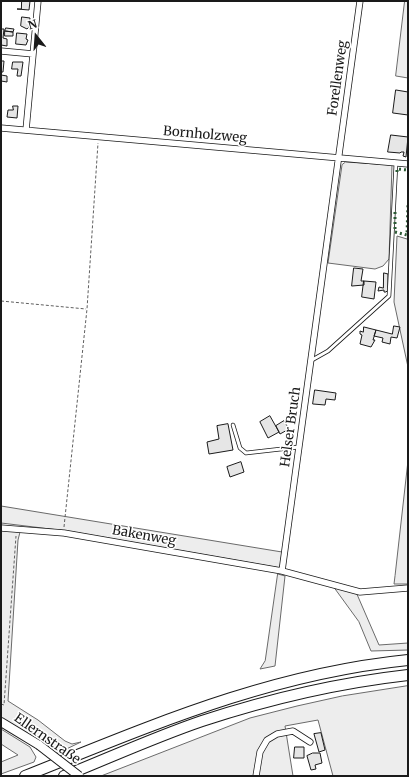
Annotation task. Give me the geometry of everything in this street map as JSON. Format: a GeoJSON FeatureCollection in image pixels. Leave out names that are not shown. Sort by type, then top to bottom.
{"type":"FeatureCollection","features":[{"type":"Feature","properties":{"kind":"highway"},"geometry":{"type":"LineString","coordinates":[[25,776],[223,699],[294,679],[351,668],[408,660]]}},
{"type":"Feature","properties":{"kind":"highway"},"geometry":{"type":"LineString","coordinates":[[64,776],[200,722],[246,707],[329,686],[408,675]]}},
{"type":"Feature","properties":{"kind":"street"},"geometry":{"type":"LineString","coordinates":[[26,130],[38,1]]}},
{"type":"Feature","properties":{"kind":"street","name":"Forellenweg"},"geometry":{"type":"LineString","coordinates":[[338,158],[360,1]]}},
{"type":"Feature","properties":{"kind":"street"},"geometry":{"type":"LineString","coordinates":[[1,51],[33,54]]}},
{"type":"Feature","properties":{"kind":"street","name":"Bornholzweg"},"geometry":{"type":"LineString","coordinates":[[1,128],[408,164]]}},
{"type":"Feature","properties":{"kind":"street","name":"Helser Bruch"},"geometry":{"type":"LineString","coordinates":[[282,571],[312,360],[338,158]]}},
{"type":"Feature","properties":{"kind":"street","name":"Bakenweg"},"geometry":{"type":"LineString","coordinates":[[1,528],[64,533],[282,571]]}},
{"type":"Feature","properties":{"kind":"street"},"geometry":{"type":"LineString","coordinates":[[282,571],[360,592],[408,588]]}},
{"type":"Feature","properties":{"kind":"street","name":"Ellernstraße"},"geometry":{"type":"LineString","coordinates":[[1,722],[39,746],[79,776]]}},
{"type":"Feature","properties":{"kind":"street"},"geometry":{"type":"LineString","coordinates":[[256,776],[260,752],[267,740],[277,734],[293,731],[310,742]]}},
{"type":"Feature","properties":{"kind":"lane"},"geometry":{"type":"LineString","coordinates":[[312,360],[328,351],[389,296],[396,163]]}},
{"type":"Feature","properties":{"kind":"lane"},"geometry":{"type":"LineString","coordinates":[[233,425],[240,448],[246,453],[300,447]]}},
{"type":"Feature","properties":{"kind":"path"},"geometry":{"type":"LineString","coordinates":[[64,533],[87,309],[98,137]]}},
{"type":"Feature","properties":{"kind":"path"},"geometry":{"type":"LineString","coordinates":[[1,301],[87,309]]}},
{"type":"Feature","properties":{"kind":"path"},"geometry":{"type":"LineString","coordinates":[[1,704],[4,705],[17,529]]}},
{"type":"Feature","properties":{"kind":"shaded area"},"geometry":{"type":"Polygon","coordinates":[[[405,1],[408,1],[408,78],[396,76],[405,1]]]}},
{"type":"Feature","properties":{"kind":"shaded area"},"geometry":{"type":"Polygon","coordinates":[[[346,162],[392,165],[389,259],[383,266],[375,269],[328,263],[342,165],[346,162]]]}},
{"type":"Feature","properties":{"kind":"shaded area"},"geometry":{"type":"Polygon","coordinates":[[[408,203],[408,367],[394,302],[397,236],[407,239],[408,203]]]}},
{"type":"Feature","properties":{"kind":"shaded area"},"geometry":{"type":"Polygon","coordinates":[[[408,461],[408,584],[394,584],[395,576],[408,461]]]}},
{"type":"Feature","properties":{"kind":"shaded area"},"geometry":{"type":"Polygon","coordinates":[[[1,506],[282,552],[280,568],[67,531],[1,523],[1,506]]]}},
{"type":"Feature","properties":{"kind":"shaded area"},"geometry":{"type":"Polygon","coordinates":[[[1,530],[20,532],[18,540],[8,701],[38,720],[65,741],[72,744],[81,742],[56,754],[24,731],[1,718],[1,530]]]}},
{"type":"Feature","properties":{"kind":"shaded area"},"geometry":{"type":"Polygon","coordinates":[[[278,574],[285,576],[275,666],[260,669],[265,661],[278,574]]]}},
{"type":"Feature","properties":{"kind":"shaded area"},"geometry":{"type":"Polygon","coordinates":[[[334,587],[356,592],[379,645],[408,643],[408,650],[371,651],[359,622],[334,587]]]}},
{"type":"Feature","properties":{"kind":"shaded area"},"geometry":{"type":"Polygon","coordinates":[[[408,686],[408,776],[333,776],[318,720],[285,726],[293,776],[101,776],[250,718],[342,696],[408,686]]]}},
{"type":"Feature","properties":{"kind":"shaded area"},"geometry":{"type":"Polygon","coordinates":[[[1,729],[30,747],[36,757],[34,762],[1,774],[1,762],[18,755],[1,744],[1,729]]]}},
{"type":"Feature","properties":{"kind":"building"},"geometry":{"type":"Polygon","coordinates":[[[22,1],[30,1],[29,10],[17,9],[21,9],[22,1]]]}},
{"type":"Feature","properties":{"kind":"building"},"geometry":{"type":"Polygon","coordinates":[[[22,17],[30,18],[29,27],[27,29],[21,26],[22,17]]]}},
{"type":"Feature","properties":{"kind":"building"},"geometry":{"type":"Polygon","coordinates":[[[6,28],[14,29],[13,32],[5,31],[6,28]]]}},
{"type":"Feature","properties":{"kind":"building"},"geometry":{"type":"Polygon","coordinates":[[[1,29],[4,29],[3,38],[7,39],[7,46],[1,45],[1,29]]]}},
{"type":"Feature","properties":{"kind":"building"},"geometry":{"type":"Polygon","coordinates":[[[5,31],[13,32],[13,36],[5,36],[5,31]]]}},
{"type":"Feature","properties":{"kind":"building"},"geometry":{"type":"Polygon","coordinates":[[[17,33],[27,34],[26,39],[28,40],[26,45],[16,44],[17,33]]]}},
{"type":"Feature","properties":{"kind":"building"},"geometry":{"type":"Polygon","coordinates":[[[1,61],[4,61],[3,72],[1,72],[1,61]]]}},
{"type":"Feature","properties":{"kind":"building"},"geometry":{"type":"Polygon","coordinates":[[[13,62],[23,62],[21,76],[17,76],[18,69],[12,69],[13,62]]]}},
{"type":"Feature","properties":{"kind":"building"},"geometry":{"type":"Polygon","coordinates":[[[1,75],[7,76],[7,82],[1,81],[1,75]]]}},
{"type":"Feature","properties":{"kind":"building"},"geometry":{"type":"Polygon","coordinates":[[[396,90],[408,92],[408,115],[393,113],[396,90]]]}},
{"type":"Feature","properties":{"kind":"building"},"geometry":{"type":"Polygon","coordinates":[[[13,106],[18,106],[17,118],[7,117],[8,110],[13,110],[13,106]]]}},
{"type":"Feature","properties":{"kind":"building"},"geometry":{"type":"Polygon","coordinates":[[[391,135],[408,137],[406,157],[403,156],[404,152],[388,152],[391,135]]]}},
{"type":"Feature","properties":{"kind":"building"},"geometry":{"type":"Polygon","coordinates":[[[354,268],[363,269],[361,281],[364,281],[364,285],[352,286],[354,268]]]}},
{"type":"Feature","properties":{"kind":"building"},"geometry":{"type":"Polygon","coordinates":[[[384,273],[388,274],[388,290],[386,292],[384,292],[384,290],[378,291],[379,287],[383,288],[384,273]]]}},
{"type":"Feature","properties":{"kind":"building"},"geometry":{"type":"Polygon","coordinates":[[[364,281],[376,282],[374,299],[362,297],[364,281]]]}},
{"type":"Feature","properties":{"kind":"building"},"geometry":{"type":"Polygon","coordinates":[[[394,326],[400,327],[397,338],[391,337],[390,344],[382,342],[383,338],[374,336],[376,330],[392,334],[394,326]]]}},
{"type":"Feature","properties":{"kind":"building"},"geometry":{"type":"Polygon","coordinates":[[[364,327],[376,330],[373,340],[375,340],[371,347],[360,344],[362,335],[360,334],[360,331],[363,332],[364,327]]]}},
{"type":"Feature","properties":{"kind":"building"},"geometry":{"type":"Polygon","coordinates":[[[315,390],[336,393],[335,400],[326,399],[325,405],[313,404],[315,390]]]}},
{"type":"Feature","properties":{"kind":"building"},"geometry":{"type":"Polygon","coordinates":[[[270,416],[279,432],[268,438],[260,422],[270,416]]]}},
{"type":"Feature","properties":{"kind":"building"},"geometry":{"type":"Polygon","coordinates":[[[284,421],[289,429],[280,434],[276,426],[284,421]]]}},
{"type":"Feature","properties":{"kind":"building"},"geometry":{"type":"Polygon","coordinates":[[[228,424],[233,450],[209,454],[207,442],[219,439],[217,426],[228,424]]]}},
{"type":"Feature","properties":{"kind":"building"},"geometry":{"type":"Polygon","coordinates":[[[241,462],[244,472],[230,477],[227,467],[241,462]]]}},
{"type":"Feature","properties":{"kind":"building"},"geometry":{"type":"Polygon","coordinates":[[[321,733],[325,750],[319,752],[314,734],[321,733]]]}},
{"type":"Feature","properties":{"kind":"building"},"geometry":{"type":"Polygon","coordinates":[[[295,747],[304,747],[304,758],[294,758],[295,747]]]}},
{"type":"Feature","properties":{"kind":"building"},"geometry":{"type":"Polygon","coordinates":[[[313,753],[320,753],[322,763],[315,765],[316,769],[311,770],[307,756],[313,753]]]}},
{"type":"Feature","properties":{"kind":"hedge"},"geometry":{"type":"LineString","coordinates":[[397,172],[397,169],[408,170]]}},
{"type":"Feature","properties":{"kind":"hedge"},"geometry":{"type":"LineString","coordinates":[[395,212],[395,232],[407,235],[408,203]]}}]}
